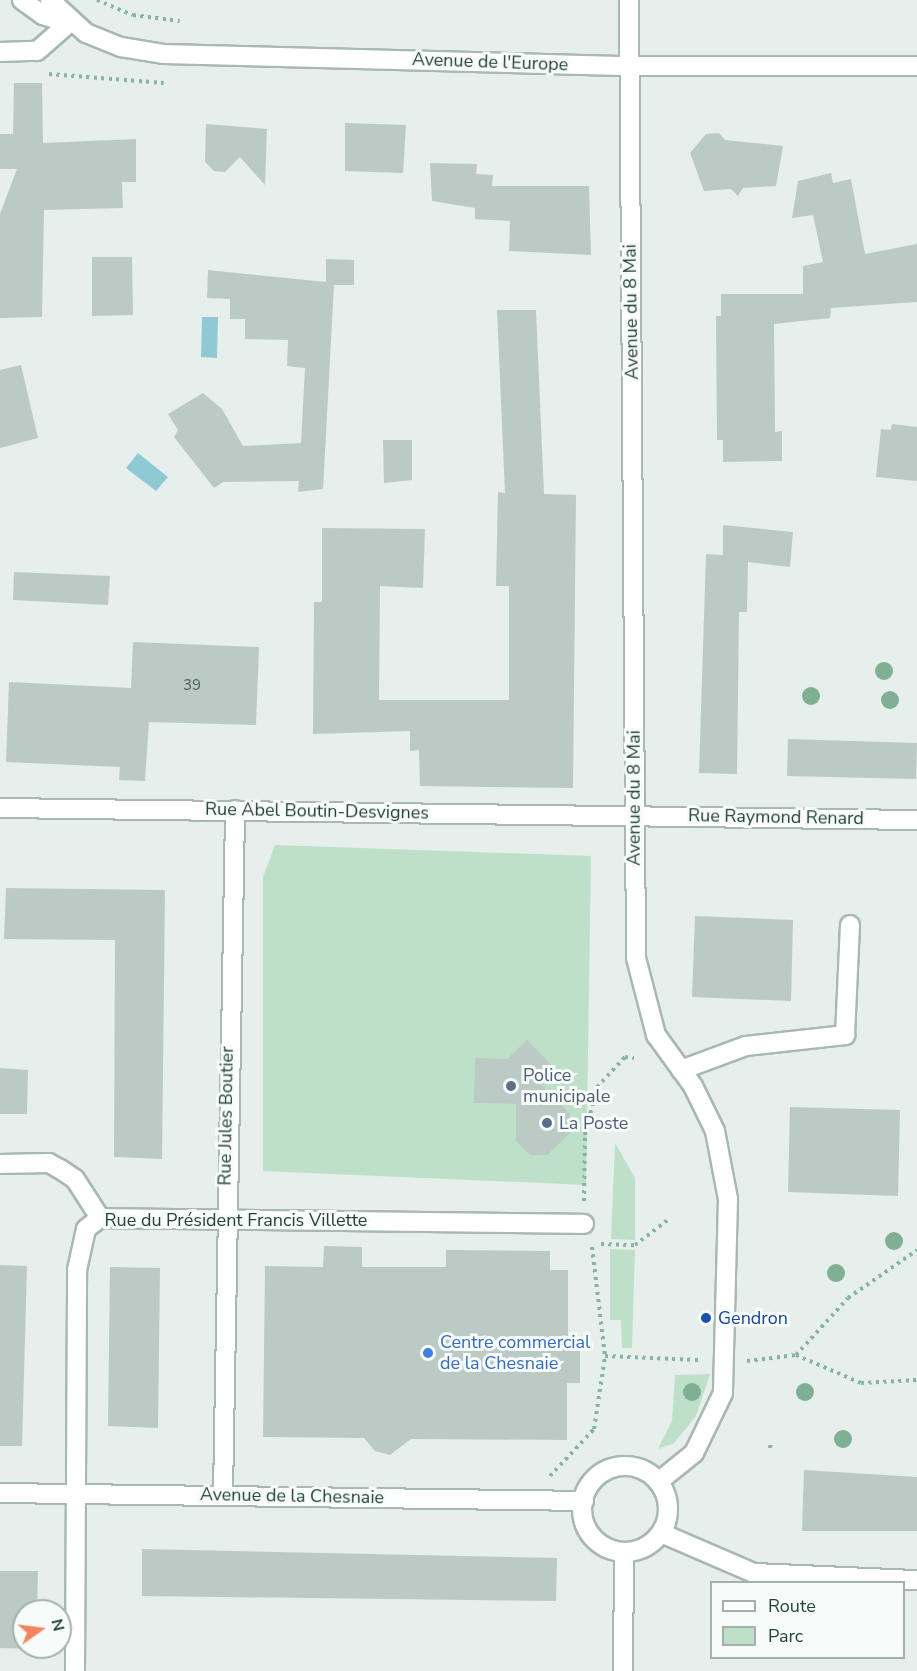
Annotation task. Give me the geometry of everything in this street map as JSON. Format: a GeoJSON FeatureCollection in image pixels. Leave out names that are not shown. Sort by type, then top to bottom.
{"type":"FeatureCollection","features":[{"type":"Feature","properties":{"kind":"street","name":"Avenue de l'Europe"},"geometry":{"type":"LineString","coordinates":[[22,0],[43,15],[69,23],[121,47],[164,54],[629,66],[917,66]]}},
{"type":"Feature","properties":{"kind":"street","name":"Avenue de l'Europe"},"geometry":{"type":"LineString","coordinates":[[50,0],[69,23]]}},
{"type":"Feature","properties":{"kind":"street","name":"Avenue du 8 Mai"},"geometry":{"type":"LineString","coordinates":[[629,0],[636,958],[656,1035],[681,1070],[716,1131],[727,1176],[727,1361],[715,1419],[688,1461],[658,1482]]}},
{"type":"Feature","properties":{"kind":"street"},"geometry":{"type":"LineString","coordinates":[[0,52],[37,51],[69,23]]}},
{"type":"Feature","properties":{"kind":"street","name":"Rue Abel Boutin-Desvignes"},"geometry":{"type":"LineString","coordinates":[[0,808],[635,816]]}},
{"type":"Feature","properties":{"kind":"street","name":"Rue Jules Boutier"},"geometry":{"type":"LineString","coordinates":[[223,1494],[224,1218],[235,810]]}},
{"type":"Feature","properties":{"kind":"street","name":"Rue Raymond Renard"},"geometry":{"type":"LineString","coordinates":[[635,816],[917,820]]}},
{"type":"Feature","properties":{"kind":"street"},"geometry":{"type":"LineString","coordinates":[[681,1070],[746,1046],[845,1035],[850,926]]}},
{"type":"Feature","properties":{"kind":"street"},"geometry":{"type":"LineString","coordinates":[[0,1164],[49,1163],[75,1179],[100,1218]]}},
{"type":"Feature","properties":{"kind":"street","name":"Rue du Président Francis Villette"},"geometry":{"type":"LineString","coordinates":[[75,1671],[79,1247],[86,1229],[100,1218],[584,1224]]}},
{"type":"Feature","properties":{"kind":"street"},"geometry":{"type":"LineString","coordinates":[[614,1468],[637,1468],[658,1482],[668,1507],[661,1533],[647,1546],[624,1552],[595,1540],[584,1522],[584,1501],[596,1478],[614,1468]]}},
{"type":"Feature","properties":{"kind":"street","name":"Avenue de la Chesnaie"},"geometry":{"type":"LineString","coordinates":[[0,1493],[223,1494],[584,1501]]}},
{"type":"Feature","properties":{"kind":"street"},"geometry":{"type":"LineString","coordinates":[[661,1533],[754,1573],[917,1580]]}},
{"type":"Feature","properties":{"kind":"street"},"geometry":{"type":"LineString","coordinates":[[623,1671],[624,1552]]}},
{"type":"Feature","properties":{"kind":"path"},"geometry":{"type":"LineString","coordinates":[[98,0],[133,15],[180,21]]}},
{"type":"Feature","properties":{"kind":"path"},"geometry":{"type":"LineString","coordinates":[[44,73],[164,83]]}},
{"type":"Feature","properties":{"kind":"path"},"geometry":{"type":"LineString","coordinates":[[584,1224],[585,1135],[597,1087],[625,1058],[634,1058]]}},
{"type":"Feature","properties":{"kind":"path"},"geometry":{"type":"LineString","coordinates":[[545,1481],[594,1428],[605,1356],[591,1244],[635,1245],[669,1220]]}},
{"type":"Feature","properties":{"kind":"path"},"geometry":{"type":"LineString","coordinates":[[796,1356],[848,1298],[917,1250]]}},
{"type":"Feature","properties":{"kind":"path"},"geometry":{"type":"LineString","coordinates":[[605,1356],[709,1360]]}},
{"type":"Feature","properties":{"kind":"path"},"geometry":{"type":"LineString","coordinates":[[747,1361],[796,1356],[861,1383],[917,1380]]}},
{"type":"Feature","properties":{"kind":"green space"},"geometry":{"type":"Polygon","coordinates":[[[275,845],[591,856],[586,1185],[263,1171],[263,877],[275,845]]]}},
{"type":"Feature","properties":{"kind":"green space"},"geometry":{"type":"Polygon","coordinates":[[[615,1143],[635,1178],[635,1240],[611,1239],[615,1143]]]}},
{"type":"Feature","properties":{"kind":"green space"},"geometry":{"type":"Polygon","coordinates":[[[610,1249],[635,1250],[632,1348],[622,1348],[621,1320],[610,1320],[610,1249]]]}},
{"type":"Feature","properties":{"kind":"green space"},"geometry":{"type":"Polygon","coordinates":[[[710,1374],[696,1416],[674,1443],[658,1449],[672,1421],[675,1375],[710,1374]]]}},
{"type":"Feature","properties":{"kind":"water"},"geometry":{"type":"Polygon","coordinates":[[[202,317],[218,317],[217,358],[201,357],[202,317]]]}},
{"type":"Feature","properties":{"kind":"water"},"geometry":{"type":"Polygon","coordinates":[[[138,453],[168,477],[156,491],[126,468],[138,453]]]}},
{"type":"Feature","properties":{"kind":"building"},"geometry":{"type":"Polygon","coordinates":[[[14,83],[42,83],[43,143],[136,139],[136,182],[122,182],[123,208],[44,210],[42,317],[0,318],[0,214],[17,169],[0,169],[0,134],[13,134],[14,83]]]}},
{"type":"Feature","properties":{"kind":"building"},"geometry":{"type":"Polygon","coordinates":[[[345,123],[406,125],[403,173],[345,171],[345,123]]]}},
{"type":"Feature","properties":{"kind":"building"},"geometry":{"type":"Polygon","coordinates":[[[206,124],[267,129],[265,185],[240,157],[225,172],[214,171],[205,162],[206,124]]]}},
{"type":"Feature","properties":{"kind":"building"},"geometry":{"type":"Polygon","coordinates":[[[719,133],[725,140],[783,146],[776,186],[743,188],[738,196],[731,189],[704,191],[690,153],[706,134],[719,133]]]}},
{"type":"Feature","properties":{"kind":"building"},"geometry":{"type":"Polygon","coordinates":[[[430,163],[477,164],[476,174],[493,175],[492,186],[589,186],[591,255],[509,251],[510,221],[475,219],[475,208],[432,201],[430,163]]]}},
{"type":"Feature","properties":{"kind":"building"},"geometry":{"type":"Polygon","coordinates":[[[831,173],[833,183],[851,179],[865,254],[917,244],[917,302],[831,308],[830,318],[774,324],[775,432],[782,431],[782,461],[723,462],[723,440],[717,440],[716,316],[721,316],[721,294],[803,294],[803,266],[823,262],[813,215],[792,218],[798,181],[831,173]]]}},
{"type":"Feature","properties":{"kind":"building"},"geometry":{"type":"Polygon","coordinates":[[[92,257],[132,257],[133,315],[92,316],[92,257]]]}},
{"type":"Feature","properties":{"kind":"building"},"geometry":{"type":"Polygon","coordinates":[[[326,259],[354,260],[354,285],[334,285],[323,489],[298,492],[299,481],[223,482],[214,488],[174,437],[178,430],[168,414],[203,393],[222,409],[243,446],[301,443],[305,368],[287,366],[288,340],[245,339],[245,319],[230,319],[230,299],[207,298],[208,270],[326,282],[326,259]]]}},
{"type":"Feature","properties":{"kind":"building"},"geometry":{"type":"Polygon","coordinates":[[[497,310],[536,310],[544,494],[576,495],[573,788],[420,786],[419,750],[410,751],[410,731],[313,734],[314,602],[322,602],[322,528],[425,529],[423,588],[380,586],[379,700],[509,700],[509,586],[496,586],[498,492],[505,493],[497,310]]]}},
{"type":"Feature","properties":{"kind":"building"},"geometry":{"type":"Polygon","coordinates":[[[21,365],[38,438],[0,448],[0,370],[21,365]]]}},
{"type":"Feature","properties":{"kind":"building"},"geometry":{"type":"Polygon","coordinates":[[[892,424],[917,427],[917,481],[876,477],[881,429],[891,430],[892,424]]]}},
{"type":"Feature","properties":{"kind":"building"},"geometry":{"type":"Polygon","coordinates":[[[383,440],[412,440],[412,480],[384,483],[383,440]]]}},
{"type":"Feature","properties":{"kind":"building"},"geometry":{"type":"Polygon","coordinates":[[[723,525],[793,532],[790,567],[748,562],[747,612],[739,612],[737,774],[699,773],[706,554],[723,555],[723,525]]]}},
{"type":"Feature","properties":{"kind":"building"},"geometry":{"type":"Polygon","coordinates":[[[14,572],[110,576],[108,605],[13,600],[14,572]]]}},
{"type":"Feature","properties":{"kind":"building"},"geometry":{"type":"Polygon","coordinates":[[[133,642],[259,647],[256,725],[149,722],[145,781],[119,780],[120,767],[6,762],[9,682],[131,688],[133,642]]]}},
{"type":"Feature","properties":{"kind":"building"},"geometry":{"type":"Polygon","coordinates":[[[788,739],[917,743],[916,779],[787,776],[788,739]]]}},
{"type":"Feature","properties":{"kind":"building"},"geometry":{"type":"Polygon","coordinates":[[[6,888],[165,890],[162,1159],[114,1157],[115,940],[4,939],[6,888]]]}},
{"type":"Feature","properties":{"kind":"building"},"geometry":{"type":"Polygon","coordinates":[[[695,916],[793,920],[791,1001],[692,997],[695,916]]]}},
{"type":"Feature","properties":{"kind":"building"},"geometry":{"type":"Polygon","coordinates":[[[527,1040],[564,1078],[535,1078],[570,1114],[571,1132],[547,1155],[530,1155],[516,1141],[516,1104],[474,1103],[475,1058],[507,1059],[527,1040]]]}},
{"type":"Feature","properties":{"kind":"building"},"geometry":{"type":"Polygon","coordinates":[[[0,1068],[28,1070],[27,1114],[0,1114],[0,1068]]]}},
{"type":"Feature","properties":{"kind":"building"},"geometry":{"type":"Polygon","coordinates":[[[790,1107],[900,1110],[898,1196],[788,1192],[790,1107]]]}},
{"type":"Feature","properties":{"kind":"building"},"geometry":{"type":"Polygon","coordinates":[[[324,1246],[362,1247],[362,1267],[446,1267],[446,1250],[550,1251],[550,1270],[568,1270],[568,1337],[580,1337],[580,1383],[567,1383],[567,1440],[411,1439],[390,1455],[375,1451],[364,1438],[263,1437],[265,1266],[323,1267],[324,1246]]]}},
{"type":"Feature","properties":{"kind":"building"},"geometry":{"type":"Polygon","coordinates":[[[0,1265],[27,1266],[22,1446],[0,1446],[0,1265]]]}},
{"type":"Feature","properties":{"kind":"building"},"geometry":{"type":"Polygon","coordinates":[[[110,1267],[160,1268],[158,1428],[108,1426],[110,1267]]]}},
{"type":"Feature","properties":{"kind":"building"},"geometry":{"type":"Polygon","coordinates":[[[804,1470],[917,1477],[917,1531],[802,1531],[804,1470]]]}},
{"type":"Feature","properties":{"kind":"building"},"geometry":{"type":"Polygon","coordinates":[[[142,1549],[557,1558],[556,1601],[142,1596],[142,1549]]]}},
{"type":"Feature","properties":{"kind":"building"},"geometry":{"type":"Polygon","coordinates":[[[0,1571],[38,1571],[37,1599],[12,1599],[12,1648],[0,1648],[0,1571]]]}},
{"type":"Feature","properties":{"kind":"place","name":"Police municipale"},"geometry":{"type":"Point","coordinates":[511,1086]}},
{"type":"Feature","properties":{"kind":"place","name":"La Poste"},"geometry":{"type":"Point","coordinates":[547,1123]}},
{"type":"Feature","properties":{"kind":"place","name":"Gendron"},"geometry":{"type":"Point","coordinates":[706,1318]}},
{"type":"Feature","properties":{"kind":"place","name":"Centre commercial de la Chesnaie"},"geometry":{"type":"Point","coordinates":[428,1353]}}]}
